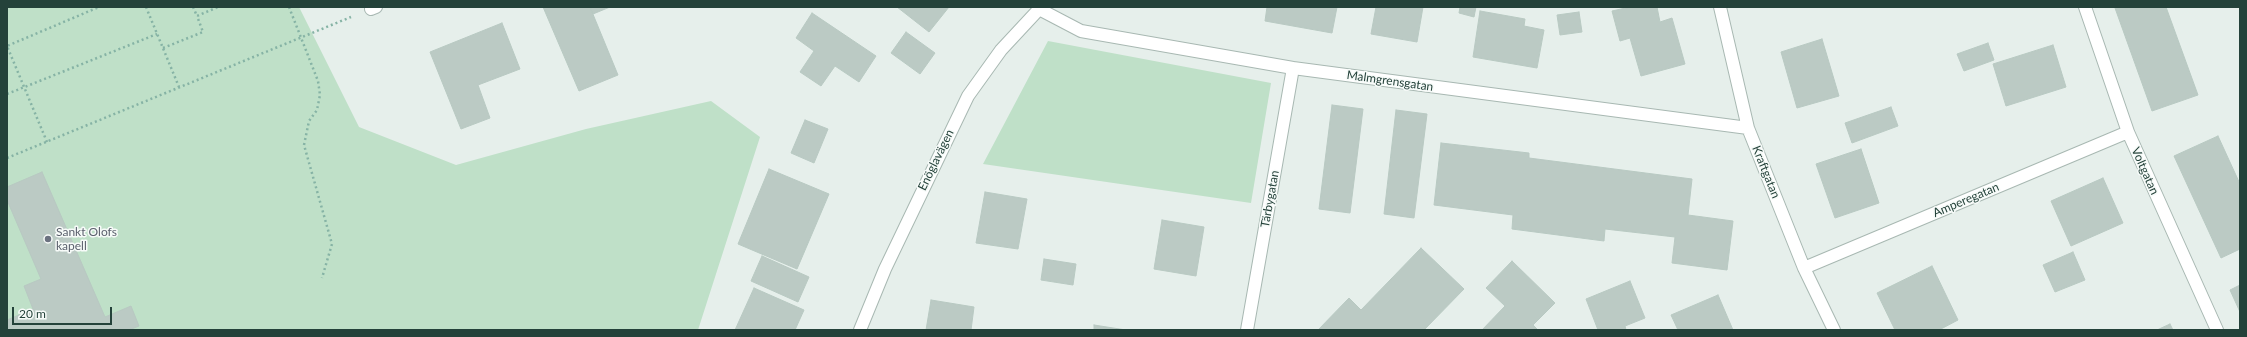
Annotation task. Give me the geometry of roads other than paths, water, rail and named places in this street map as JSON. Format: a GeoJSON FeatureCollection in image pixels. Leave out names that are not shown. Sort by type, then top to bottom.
{"type":"FeatureCollection","features":[{"type":"Feature","properties":{"kind":"street","name":"Kraftgatan"},"geometry":{"type":"LineString","coordinates":[[1720,7],[1748,128],[1804,268],[1834,330]]}},
{"type":"Feature","properties":{"kind":"street","name":"Voltgatan"},"geometry":{"type":"LineString","coordinates":[[2085,7],[2128,132],[2217,330]]}},
{"type":"Feature","properties":{"kind":"street","name":"Malmgrensgatan"},"geometry":{"type":"LineString","coordinates":[[1040,8],[1081,31],[1292,68],[1748,128]]}},
{"type":"Feature","properties":{"kind":"street","name":"Enöglavägen"},"geometry":{"type":"LineString","coordinates":[[860,330],[888,262],[968,96],[1002,50],[1040,8]]}},
{"type":"Feature","properties":{"kind":"street","name":"Tärbygatan"},"geometry":{"type":"LineString","coordinates":[[1247,330],[1292,68]]}},
{"type":"Feature","properties":{"kind":"street","name":"Amperegatan"},"geometry":{"type":"LineString","coordinates":[[1804,268],[2128,132]]}},
{"type":"Feature","properties":{"kind":"place","name":"Sankt Olofs kapell"},"geometry":{"type":"Point","coordinates":[48,239]}}]}
